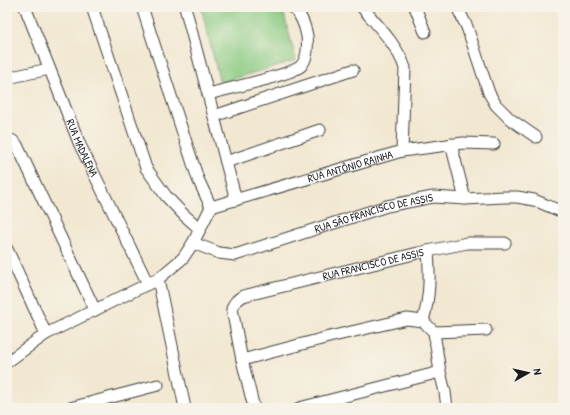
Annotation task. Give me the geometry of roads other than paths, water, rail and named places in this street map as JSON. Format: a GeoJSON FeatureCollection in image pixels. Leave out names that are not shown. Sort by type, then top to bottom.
{"type":"FeatureCollection","features":[{"type":"Feature","properties":{"kind":"street","name":"RUA MADALENA"},"geometry":{"type":"LineString","coordinates":[[25,7],[80,145],[153,282],[185,408]]}},
{"type":"Feature","properties":{"kind":"street"},"geometry":{"type":"LineString","coordinates":[[92,7],[146,168],[166,196],[200,229]]}},
{"type":"Feature","properties":{"kind":"street"},"geometry":{"type":"LineString","coordinates":[[7,362],[46,334],[153,282],[183,258],[193,243],[211,207],[198,179],[142,7]]}},
{"type":"Feature","properties":{"kind":"street"},"geometry":{"type":"LineString","coordinates":[[185,7],[236,200]]}},
{"type":"Feature","properties":{"kind":"street"},"geometry":{"type":"LineString","coordinates":[[209,94],[285,73],[300,66],[305,59],[307,51],[306,32],[300,15],[292,7]]}},
{"type":"Feature","properties":{"kind":"street"},"geometry":{"type":"LineString","coordinates":[[362,7],[396,50],[405,68],[402,151]]}},
{"type":"Feature","properties":{"kind":"street"},"geometry":{"type":"LineString","coordinates":[[414,7],[425,32]]}},
{"type":"Feature","properties":{"kind":"street"},"geometry":{"type":"LineString","coordinates":[[457,7],[467,27],[489,93],[496,105],[510,119],[536,137]]}},
{"type":"Feature","properties":{"kind":"street"},"geometry":{"type":"LineString","coordinates":[[7,78],[49,69]]}},
{"type":"Feature","properties":{"kind":"street"},"geometry":{"type":"LineString","coordinates":[[214,116],[353,70]]}},
{"type":"Feature","properties":{"kind":"street"},"geometry":{"type":"LineString","coordinates":[[226,162],[320,130]]}},
{"type":"Feature","properties":{"kind":"street"},"geometry":{"type":"LineString","coordinates":[[7,138],[18,145],[95,310]]}},
{"type":"Feature","properties":{"kind":"street","name":"RUA ANTÔNIO RAINHA"},"geometry":{"type":"LineString","coordinates":[[211,207],[402,151],[463,143],[494,144]]}},
{"type":"Feature","properties":{"kind":"street"},"geometry":{"type":"LineString","coordinates":[[451,144],[464,199]]}},
{"type":"Feature","properties":{"kind":"street","name":"RUA SÃO FRANCISCO DE ASSIS"},"geometry":{"type":"LineString","coordinates":[[193,243],[219,253],[235,255],[395,204],[433,197],[464,199],[517,197],[534,200],[558,210]]}},
{"type":"Feature","properties":{"kind":"street","name":"RUA FRANCISCO DE ASSIS"},"geometry":{"type":"LineString","coordinates":[[242,360],[232,310],[237,300],[243,296],[467,243],[505,243]]}},
{"type":"Feature","properties":{"kind":"street"},"geometry":{"type":"LineString","coordinates":[[7,249],[46,334]]}},
{"type":"Feature","properties":{"kind":"street"},"geometry":{"type":"LineString","coordinates":[[423,321],[428,303],[428,251]]}},
{"type":"Feature","properties":{"kind":"street"},"geometry":{"type":"LineString","coordinates":[[254,408],[242,360],[329,337],[407,319],[423,321],[434,332],[447,408]]}},
{"type":"Feature","properties":{"kind":"street"},"geometry":{"type":"LineString","coordinates":[[434,332],[486,330]]}},
{"type":"Feature","properties":{"kind":"street"},"geometry":{"type":"LineString","coordinates":[[299,408],[440,372]]}},
{"type":"Feature","properties":{"kind":"street"},"geometry":{"type":"LineString","coordinates":[[70,408],[111,403],[158,385]]}}]}
